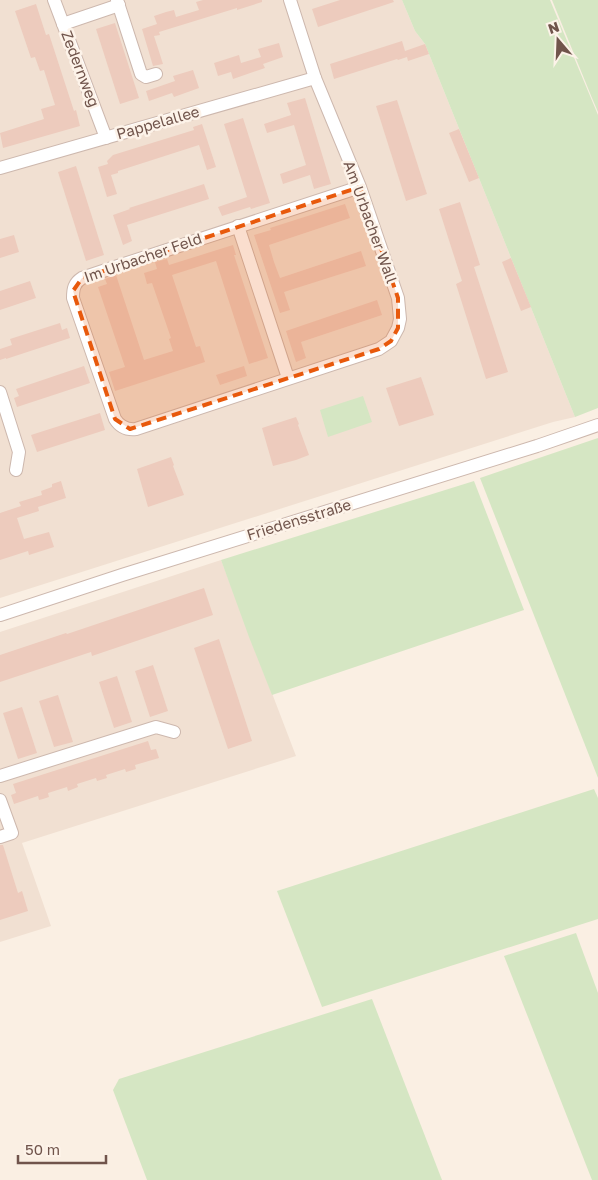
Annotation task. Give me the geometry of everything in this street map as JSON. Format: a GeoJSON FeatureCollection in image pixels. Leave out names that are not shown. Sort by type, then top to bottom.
{"type":"FeatureCollection","features":[{"type":"Feature","properties":{"kind":"street","name":"Zedernweg"},"geometry":{"type":"LineString","coordinates":[[54,0],[106,138]]}},
{"type":"Feature","properties":{"kind":"street","name":"Am Urbacher Wall"},"geometry":{"type":"LineString","coordinates":[[123,427],[130,430],[136,429],[379,349],[391,341],[398,328],[400,319],[398,298],[360,187],[315,78],[290,0]]}},
{"type":"Feature","properties":{"kind":"street"},"geometry":{"type":"LineString","coordinates":[[63,24],[118,3],[141,74],[146,77],[156,74]]}},
{"type":"Feature","properties":{"kind":"street","name":"Pappelallee"},"geometry":{"type":"LineString","coordinates":[[0,168],[315,78]]}},
{"type":"Feature","properties":{"kind":"street","name":"Im Urbacher Feld"},"geometry":{"type":"LineString","coordinates":[[123,427],[118,425],[115,419],[75,304],[73,291],[77,281],[360,187]]}},
{"type":"Feature","properties":{"kind":"street"},"geometry":{"type":"LineString","coordinates":[[238,226],[288,378]]}},
{"type":"Feature","properties":{"kind":"street"},"geometry":{"type":"LineString","coordinates":[[0,392],[19,452],[16,470]]}},
{"type":"Feature","properties":{"kind":"street","name":"Friedensstraße"},"geometry":{"type":"LineString","coordinates":[[0,615],[122,575],[519,452],[598,425]]}},
{"type":"Feature","properties":{"kind":"street"},"geometry":{"type":"LineString","coordinates":[[0,776],[156,727],[174,732]]}},
{"type":"Feature","properties":{"kind":"street"},"geometry":{"type":"LineString","coordinates":[[0,800],[6,835]]}},
{"type":"Feature","properties":{"kind":"highlighted area"},"geometry":{"type":"Polygon","coordinates":[[[360,187],[398,298],[398,328],[391,341],[379,349],[130,429],[115,419],[73,291],[82,278],[360,187]]]}},
{"type":"Feature","properties":{"kind":"shaded area"},"geometry":{"type":"Polygon","coordinates":[[[0,0],[402,0],[415,31],[425,44],[575,417],[553,422],[0,598],[0,0]]]}},
{"type":"Feature","properties":{"kind":"shaded area"},"geometry":{"type":"Polygon","coordinates":[[[221,560],[296,756],[22,843],[51,926],[0,942],[0,632],[221,560]]]}},
{"type":"Feature","properties":{"kind":"green space"},"geometry":{"type":"Polygon","coordinates":[[[402,0],[550,0],[598,115],[598,408],[575,417],[425,44],[415,31],[402,0]]]}},
{"type":"Feature","properties":{"kind":"green space"},"geometry":{"type":"Polygon","coordinates":[[[552,0],[598,0],[598,112],[592,98],[552,0]]]}},
{"type":"Feature","properties":{"kind":"green space"},"geometry":{"type":"Polygon","coordinates":[[[363,396],[372,422],[328,437],[320,410],[363,396]]]}},
{"type":"Feature","properties":{"kind":"green space"},"geometry":{"type":"Polygon","coordinates":[[[598,438],[598,778],[480,478],[598,438]]]}},
{"type":"Feature","properties":{"kind":"green space"},"geometry":{"type":"Polygon","coordinates":[[[474,481],[524,610],[272,695],[221,560],[474,481]]]}},
{"type":"Feature","properties":{"kind":"green space"},"geometry":{"type":"Polygon","coordinates":[[[594,789],[598,798],[598,919],[322,1007],[277,891],[594,789]]]}},
{"type":"Feature","properties":{"kind":"green space"},"geometry":{"type":"Polygon","coordinates":[[[576,933],[598,993],[598,1180],[592,1180],[504,956],[576,933]]]}},
{"type":"Feature","properties":{"kind":"green space"},"geometry":{"type":"Polygon","coordinates":[[[372,999],[442,1180],[147,1180],[113,1090],[119,1079],[372,999]]]}},
{"type":"Feature","properties":{"kind":"building"},"geometry":{"type":"Polygon","coordinates":[[[203,0],[262,0],[262,2],[159,32],[160,35],[154,36],[163,64],[153,66],[142,29],[157,24],[154,16],[166,12],[174,10],[176,17],[199,10],[196,2],[203,0]]]}},
{"type":"Feature","properties":{"kind":"building"},"geometry":{"type":"Polygon","coordinates":[[[340,0],[393,0],[394,2],[318,27],[312,9],[340,0]]]}},
{"type":"Feature","properties":{"kind":"building"},"geometry":{"type":"Polygon","coordinates":[[[36,4],[46,35],[49,34],[80,126],[3,148],[0,133],[44,119],[41,109],[55,105],[44,70],[40,71],[35,57],[31,58],[15,11],[36,4]]]}},
{"type":"Feature","properties":{"kind":"building"},"geometry":{"type":"Polygon","coordinates":[[[115,23],[139,98],[120,104],[96,29],[115,23]]]}},
{"type":"Feature","properties":{"kind":"building"},"geometry":{"type":"Polygon","coordinates":[[[402,41],[405,51],[425,44],[429,54],[408,61],[407,57],[397,59],[334,79],[330,64],[402,41]]]}},
{"type":"Feature","properties":{"kind":"building"},"geometry":{"type":"Polygon","coordinates":[[[279,43],[283,57],[263,64],[265,68],[233,79],[231,72],[218,76],[214,63],[239,55],[241,63],[261,57],[258,49],[279,43]]]}},
{"type":"Feature","properties":{"kind":"building"},"geometry":{"type":"Polygon","coordinates":[[[193,70],[199,88],[174,97],[172,93],[149,101],[146,91],[175,81],[173,76],[193,70]]]}},
{"type":"Feature","properties":{"kind":"building"},"geometry":{"type":"Polygon","coordinates":[[[305,98],[331,184],[314,189],[310,175],[283,184],[280,174],[306,165],[294,125],[267,133],[264,124],[291,115],[287,103],[305,98]]]}},
{"type":"Feature","properties":{"kind":"building"},"geometry":{"type":"Polygon","coordinates":[[[397,100],[427,194],[406,201],[376,106],[397,100]]]}},
{"type":"Feature","properties":{"kind":"building"},"geometry":{"type":"Polygon","coordinates":[[[243,118],[270,203],[222,216],[218,207],[247,197],[224,124],[243,118]]]}},
{"type":"Feature","properties":{"kind":"building"},"geometry":{"type":"Polygon","coordinates":[[[202,124],[216,167],[207,170],[199,145],[118,171],[118,173],[111,175],[117,194],[107,197],[98,167],[108,164],[107,161],[113,155],[194,130],[193,127],[202,124]]]}},
{"type":"Feature","properties":{"kind":"building"},"geometry":{"type":"Polygon","coordinates":[[[459,129],[479,178],[469,182],[449,133],[459,129]]]}},
{"type":"Feature","properties":{"kind":"building"},"geometry":{"type":"Polygon","coordinates":[[[76,166],[104,255],[86,261],[58,172],[76,166]]]}},
{"type":"Feature","properties":{"kind":"building"},"geometry":{"type":"Polygon","coordinates":[[[204,184],[209,199],[127,225],[132,241],[123,245],[113,215],[204,184]]]}},
{"type":"Feature","properties":{"kind":"building"},"geometry":{"type":"Polygon","coordinates":[[[460,202],[480,265],[474,267],[508,372],[486,379],[456,284],[462,281],[439,209],[460,202]]]}},
{"type":"Feature","properties":{"kind":"building"},"geometry":{"type":"Polygon","coordinates":[[[345,204],[350,218],[269,245],[274,262],[280,278],[361,251],[366,266],[284,292],[290,310],[280,313],[254,235],[345,204]]]}},
{"type":"Feature","properties":{"kind":"building"},"geometry":{"type":"Polygon","coordinates":[[[14,235],[19,252],[0,258],[0,239],[14,235]]]}},
{"type":"Feature","properties":{"kind":"building"},"geometry":{"type":"Polygon","coordinates":[[[233,245],[236,255],[234,255],[268,358],[249,364],[216,261],[172,275],[196,347],[200,346],[205,362],[115,391],[109,372],[125,367],[98,287],[107,284],[105,279],[116,275],[144,360],[173,351],[169,339],[171,338],[152,283],[147,284],[144,273],[157,269],[155,262],[167,259],[169,265],[233,245]]]}},
{"type":"Feature","properties":{"kind":"building"},"geometry":{"type":"Polygon","coordinates":[[[511,258],[531,307],[521,311],[502,262],[511,258]]]}},
{"type":"Feature","properties":{"kind":"building"},"geometry":{"type":"Polygon","coordinates":[[[30,281],[36,298],[0,310],[0,291],[30,281]]]}},
{"type":"Feature","properties":{"kind":"building"},"geometry":{"type":"Polygon","coordinates":[[[377,300],[382,315],[301,342],[306,358],[296,362],[286,331],[377,300]]]}},
{"type":"Feature","properties":{"kind":"building"},"geometry":{"type":"Polygon","coordinates":[[[60,323],[62,330],[67,328],[70,338],[0,360],[0,349],[12,345],[10,339],[60,323]]]}},
{"type":"Feature","properties":{"kind":"building"},"geometry":{"type":"Polygon","coordinates":[[[84,366],[90,383],[17,407],[14,398],[19,396],[16,389],[84,366]]]}},
{"type":"Feature","properties":{"kind":"building"},"geometry":{"type":"Polygon","coordinates":[[[244,366],[247,376],[220,385],[216,375],[244,366]]]}},
{"type":"Feature","properties":{"kind":"building"},"geometry":{"type":"Polygon","coordinates":[[[421,377],[434,415],[399,426],[386,388],[421,377]]]}},
{"type":"Feature","properties":{"kind":"building"},"geometry":{"type":"Polygon","coordinates":[[[100,413],[105,430],[37,452],[31,435],[100,413]]]}},
{"type":"Feature","properties":{"kind":"building"},"geometry":{"type":"Polygon","coordinates":[[[296,417],[309,455],[273,466],[262,428],[296,417]]]}},
{"type":"Feature","properties":{"kind":"building"},"geometry":{"type":"Polygon","coordinates":[[[171,457],[184,495],[148,507],[137,469],[171,457]]]}},
{"type":"Feature","properties":{"kind":"building"},"geometry":{"type":"Polygon","coordinates":[[[61,481],[66,498],[38,507],[39,511],[17,518],[24,539],[49,532],[54,547],[29,555],[28,551],[0,560],[0,513],[21,506],[19,502],[42,495],[41,491],[61,481]]]}},
{"type":"Feature","properties":{"kind":"building"},"geometry":{"type":"Polygon","coordinates":[[[204,588],[213,615],[92,656],[91,652],[0,682],[0,655],[204,588]]]}},
{"type":"Feature","properties":{"kind":"building"},"geometry":{"type":"Polygon","coordinates":[[[219,639],[252,741],[228,749],[194,648],[219,639]]]}},
{"type":"Feature","properties":{"kind":"building"},"geometry":{"type":"Polygon","coordinates":[[[153,665],[168,711],[150,717],[135,671],[153,665]]]}},
{"type":"Feature","properties":{"kind":"building"},"geometry":{"type":"Polygon","coordinates":[[[117,676],[132,722],[114,728],[99,682],[117,676]]]}},
{"type":"Feature","properties":{"kind":"building"},"geometry":{"type":"Polygon","coordinates":[[[58,695],[73,742],[54,747],[39,701],[58,695]]]}},
{"type":"Feature","properties":{"kind":"building"},"geometry":{"type":"Polygon","coordinates":[[[22,707],[37,753],[18,759],[3,713],[22,707]]]}},
{"type":"Feature","properties":{"kind":"building"},"geometry":{"type":"Polygon","coordinates":[[[148,741],[151,750],[156,749],[159,758],[135,765],[136,769],[126,772],[125,769],[106,775],[107,778],[97,781],[96,778],[77,784],[78,787],[68,791],[67,787],[48,793],[49,797],[43,799],[39,800],[38,796],[14,804],[11,795],[16,793],[13,784],[148,741]]]}},
{"type":"Feature","properties":{"kind":"building"},"geometry":{"type":"Polygon","coordinates":[[[0,845],[3,845],[18,893],[22,891],[28,911],[0,920],[0,845]]]}}]}
